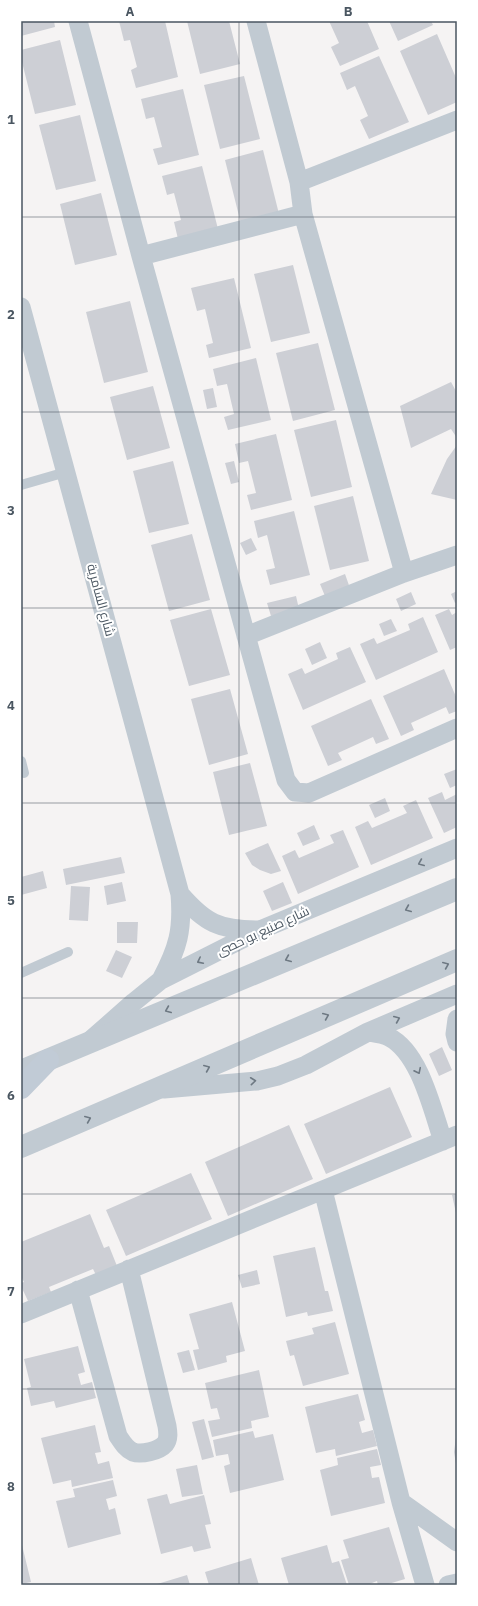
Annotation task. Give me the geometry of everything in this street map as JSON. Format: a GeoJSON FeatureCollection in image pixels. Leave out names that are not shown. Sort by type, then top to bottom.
{"type":"FeatureCollection","features":[{"type":"Feature","properties":{"kind":"main road"},"geometry":{"type":"LineString","coordinates":[[21,1088],[48,1060]]}},
{"type":"Feature","properties":{"kind":"street"},"geometry":{"type":"LineString","coordinates":[[78,21],[141,256],[286,780],[295,792],[309,793],[457,728]]}},
{"type":"Feature","properties":{"kind":"street"},"geometry":{"type":"LineString","coordinates":[[256,21],[299,182],[302,214],[404,574]]}},
{"type":"Feature","properties":{"kind":"street"},"geometry":{"type":"LineString","coordinates":[[299,182],[457,120]]}},
{"type":"Feature","properties":{"kind":"street"},"geometry":{"type":"LineString","coordinates":[[141,256],[302,214]]}},
{"type":"Feature","properties":{"kind":"street","name":"شارع السامرية"},"geometry":{"type":"LineString","coordinates":[[21,307],[180,894],[182,915],[179,937],[173,958],[161,980]]}},
{"type":"Feature","properties":{"kind":"street"},"geometry":{"type":"LineString","coordinates":[[246,636],[457,554]]}},
{"type":"Feature","properties":{"kind":"street","name":"شارع صنيع بو حصى"},"geometry":{"type":"LineString","coordinates":[[87,1044],[161,980],[260,930],[457,848]]}},
{"type":"Feature","properties":{"kind":"street","name":"شارع صنيع بو حصى"},"geometry":{"type":"LineString","coordinates":[[21,1071],[457,889]]}},
{"type":"Feature","properties":{"kind":"street","name":"شارع السامرية"},"geometry":{"type":"LineString","coordinates":[[180,894],[195,911],[215,924],[237,930],[260,930]]}},
{"type":"Feature","properties":{"kind":"street"},"geometry":{"type":"LineString","coordinates":[[21,1147],[457,960]]}},
{"type":"Feature","properties":{"kind":"street"},"geometry":{"type":"LineString","coordinates":[[158,1089],[257,1081],[278,1076],[306,1065],[368,1032],[457,994]]}},
{"type":"Feature","properties":{"kind":"street"},"geometry":{"type":"LineString","coordinates":[[457,1019],[455,1034],[457,1042]]}},
{"type":"Feature","properties":{"kind":"street"},"geometry":{"type":"LineString","coordinates":[[21,1314],[450,1138],[420,1073],[407,1051],[388,1036],[368,1032]]}},
{"type":"Feature","properties":{"kind":"street"},"geometry":{"type":"LineString","coordinates":[[323,1190],[401,1502],[425,1585]]}},
{"type":"Feature","properties":{"kind":"street"},"geometry":{"type":"LineString","coordinates":[[78,1290],[118,1436],[125,1446],[133,1452],[158,1449],[165,1444],[168,1436],[167,1426],[129,1269]]}},
{"type":"Feature","properties":{"kind":"street"},"geometry":{"type":"LineString","coordinates":[[401,1502],[457,1542]]}},
{"type":"Feature","properties":{"kind":"street"},"geometry":{"type":"LineString","coordinates":[[448,1585],[457,1582]]}},
{"type":"Feature","properties":{"kind":"lane"},"geometry":{"type":"LineString","coordinates":[[21,485],[66,472]]}},
{"type":"Feature","properties":{"kind":"lane"},"geometry":{"type":"LineString","coordinates":[[21,761],[24,773]]}},
{"type":"Feature","properties":{"kind":"lane"},"geometry":{"type":"LineString","coordinates":[[21,973],[68,952]]}},
{"type":"Feature","properties":{"kind":"building"},"geometry":{"type":"Polygon","coordinates":[[[21,21],[54,21],[55,27],[21,36],[21,21]]]}},
{"type":"Feature","properties":{"kind":"building"},"geometry":{"type":"Polygon","coordinates":[[[119,21],[165,21],[178,77],[136,88],[131,70],[137,67],[130,40],[124,41],[119,21]]]}},
{"type":"Feature","properties":{"kind":"building"},"geometry":{"type":"Polygon","coordinates":[[[187,21],[229,21],[240,64],[200,74],[187,21]]]}},
{"type":"Feature","properties":{"kind":"building"},"geometry":{"type":"Polygon","coordinates":[[[329,21],[367,21],[379,49],[340,66],[331,47],[339,43],[329,21]]]}},
{"type":"Feature","properties":{"kind":"building"},"geometry":{"type":"Polygon","coordinates":[[[389,21],[431,21],[433,25],[398,41],[389,21]]]}},
{"type":"Feature","properties":{"kind":"building"},"geometry":{"type":"Polygon","coordinates":[[[437,34],[457,80],[457,102],[428,115],[400,51],[437,34]]]}},
{"type":"Feature","properties":{"kind":"building"},"geometry":{"type":"Polygon","coordinates":[[[60,40],[76,105],[35,114],[21,58],[21,50],[60,40]]]}},
{"type":"Feature","properties":{"kind":"building"},"geometry":{"type":"Polygon","coordinates":[[[379,56],[409,122],[369,139],[360,120],[368,116],[355,86],[347,90],[340,73],[379,56]]]}},
{"type":"Feature","properties":{"kind":"building"},"geometry":{"type":"Polygon","coordinates":[[[244,76],[260,139],[220,149],[204,85],[244,76]]]}},
{"type":"Feature","properties":{"kind":"building"},"geometry":{"type":"Polygon","coordinates":[[[183,89],[199,155],[158,165],[153,149],[162,147],[154,117],[146,119],[141,99],[183,89]]]}},
{"type":"Feature","properties":{"kind":"building"},"geometry":{"type":"Polygon","coordinates":[[[80,115],[96,181],[56,190],[39,125],[80,115]]]}},
{"type":"Feature","properties":{"kind":"building"},"geometry":{"type":"Polygon","coordinates":[[[263,150],[279,214],[241,224],[225,160],[263,150]]]}},
{"type":"Feature","properties":{"kind":"building"},"geometry":{"type":"Polygon","coordinates":[[[202,166],[218,229],[178,239],[174,222],[181,220],[174,193],[167,195],[162,176],[202,166]]]}},
{"type":"Feature","properties":{"kind":"building"},"geometry":{"type":"Polygon","coordinates":[[[101,193],[117,255],[75,265],[60,204],[101,193]]]}},
{"type":"Feature","properties":{"kind":"building"},"geometry":{"type":"Polygon","coordinates":[[[293,265],[310,333],[271,342],[254,274],[293,265]]]}},
{"type":"Feature","properties":{"kind":"building"},"geometry":{"type":"Polygon","coordinates":[[[234,278],[251,348],[209,358],[206,345],[213,343],[205,309],[197,311],[191,288],[234,278]]]}},
{"type":"Feature","properties":{"kind":"building"},"geometry":{"type":"Polygon","coordinates":[[[130,301],[148,372],[104,383],[86,312],[130,301]]]}},
{"type":"Feature","properties":{"kind":"building"},"geometry":{"type":"Polygon","coordinates":[[[318,343],[335,410],[293,421],[276,353],[318,343]]]}},
{"type":"Feature","properties":{"kind":"building"},"geometry":{"type":"Polygon","coordinates":[[[256,358],[271,420],[228,430],[224,417],[234,414],[227,384],[217,386],[213,369],[256,358]]]}},
{"type":"Feature","properties":{"kind":"building"},"geometry":{"type":"Polygon","coordinates":[[[451,382],[457,393],[457,438],[451,429],[411,448],[400,406],[451,382]]]}},
{"type":"Feature","properties":{"kind":"building"},"geometry":{"type":"Polygon","coordinates":[[[153,386],[170,448],[127,460],[110,397],[153,386]]]}},
{"type":"Feature","properties":{"kind":"building"},"geometry":{"type":"Polygon","coordinates":[[[213,388],[217,407],[207,409],[203,390],[213,388]]]}},
{"type":"Feature","properties":{"kind":"building"},"geometry":{"type":"Polygon","coordinates":[[[336,420],[352,487],[311,497],[294,430],[336,420]]]}},
{"type":"Feature","properties":{"kind":"building"},"geometry":{"type":"Polygon","coordinates":[[[276,434],[292,500],[251,510],[247,495],[256,493],[248,461],[239,463],[235,444],[276,434]]]}},
{"type":"Feature","properties":{"kind":"building"},"geometry":{"type":"Polygon","coordinates":[[[457,445],[457,500],[431,494],[447,459],[457,445]]]}},
{"type":"Feature","properties":{"kind":"building"},"geometry":{"type":"Polygon","coordinates":[[[173,461],[189,524],[149,533],[133,471],[173,461]]]}},
{"type":"Feature","properties":{"kind":"building"},"geometry":{"type":"Polygon","coordinates":[[[234,461],[239,482],[231,484],[225,463],[234,461]]]}},
{"type":"Feature","properties":{"kind":"building"},"geometry":{"type":"Polygon","coordinates":[[[353,496],[369,561],[330,570],[314,506],[353,496]]]}},
{"type":"Feature","properties":{"kind":"building"},"geometry":{"type":"Polygon","coordinates":[[[294,511],[310,575],[270,585],[266,570],[275,568],[267,535],[258,538],[254,521],[294,511]]]}},
{"type":"Feature","properties":{"kind":"building"},"geometry":{"type":"Polygon","coordinates":[[[192,534],[210,600],[169,611],[151,545],[192,534]]]}},
{"type":"Feature","properties":{"kind":"building"},"geometry":{"type":"Polygon","coordinates":[[[251,538],[257,550],[246,555],[240,543],[251,538]]]}},
{"type":"Feature","properties":{"kind":"building"},"geometry":{"type":"Polygon","coordinates":[[[345,574],[351,591],[327,601],[320,584],[345,574]]]}},
{"type":"Feature","properties":{"kind":"building"},"geometry":{"type":"Polygon","coordinates":[[[457,591],[457,602],[455,603],[451,594],[457,591]]]}},
{"type":"Feature","properties":{"kind":"building"},"geometry":{"type":"Polygon","coordinates":[[[411,592],[416,604],[401,611],[396,599],[411,592]]]}},
{"type":"Feature","properties":{"kind":"building"},"geometry":{"type":"Polygon","coordinates":[[[296,596],[299,609],[271,616],[267,603],[296,596]]]}},
{"type":"Feature","properties":{"kind":"building"},"geometry":{"type":"Polygon","coordinates":[[[211,609],[230,675],[189,686],[170,620],[211,609]]]}},
{"type":"Feature","properties":{"kind":"building"},"geometry":{"type":"Polygon","coordinates":[[[449,609],[452,615],[457,612],[457,647],[450,650],[435,615],[449,609]]]}},
{"type":"Feature","properties":{"kind":"building"},"geometry":{"type":"Polygon","coordinates":[[[423,617],[438,652],[376,680],[360,644],[374,638],[377,644],[410,630],[408,624],[423,617]]]}},
{"type":"Feature","properties":{"kind":"building"},"geometry":{"type":"Polygon","coordinates":[[[391,619],[397,631],[384,636],[379,624],[391,619]]]}},
{"type":"Feature","properties":{"kind":"building"},"geometry":{"type":"Polygon","coordinates":[[[320,642],[327,658],[312,665],[305,649],[320,642]]]}},
{"type":"Feature","properties":{"kind":"building"},"geometry":{"type":"Polygon","coordinates":[[[350,647],[366,682],[303,710],[288,674],[302,668],[305,674],[338,659],[336,653],[350,647]]]}},
{"type":"Feature","properties":{"kind":"building"},"geometry":{"type":"Polygon","coordinates":[[[444,669],[457,699],[457,711],[449,714],[446,707],[411,723],[414,730],[401,736],[383,696],[444,669]]]}},
{"type":"Feature","properties":{"kind":"building"},"geometry":{"type":"Polygon","coordinates":[[[230,689],[248,754],[209,765],[191,699],[230,689]]]}},
{"type":"Feature","properties":{"kind":"building"},"geometry":{"type":"Polygon","coordinates":[[[371,699],[389,739],[376,744],[373,737],[338,753],[342,760],[328,766],[311,726],[371,699]]]}},
{"type":"Feature","properties":{"kind":"building"},"geometry":{"type":"Polygon","coordinates":[[[250,763],[267,826],[229,835],[213,772],[250,763]]]}},
{"type":"Feature","properties":{"kind":"building"},"geometry":{"type":"Polygon","coordinates":[[[457,769],[457,785],[450,788],[444,774],[457,769]]]}},
{"type":"Feature","properties":{"kind":"building"},"geometry":{"type":"Polygon","coordinates":[[[442,792],[445,800],[457,794],[457,827],[444,833],[428,798],[442,792]]]}},
{"type":"Feature","properties":{"kind":"building"},"geometry":{"type":"Polygon","coordinates":[[[385,798],[390,811],[375,818],[369,805],[385,798]]]}},
{"type":"Feature","properties":{"kind":"building"},"geometry":{"type":"Polygon","coordinates":[[[416,800],[433,838],[371,865],[355,827],[368,821],[372,828],[407,813],[403,806],[416,800]]]}},
{"type":"Feature","properties":{"kind":"building"},"geometry":{"type":"Polygon","coordinates":[[[314,825],[320,839],[303,846],[297,833],[314,825]]]}},
{"type":"Feature","properties":{"kind":"building"},"geometry":{"type":"Polygon","coordinates":[[[343,830],[359,867],[298,894],[282,856],[295,850],[299,858],[334,843],[330,835],[343,830]]]}},
{"type":"Feature","properties":{"kind":"building"},"geometry":{"type":"Polygon","coordinates":[[[268,843],[281,871],[271,874],[252,865],[245,853],[268,843]]]}},
{"type":"Feature","properties":{"kind":"building"},"geometry":{"type":"Polygon","coordinates":[[[121,857],[125,873],[66,885],[63,869],[121,857]]]}},
{"type":"Feature","properties":{"kind":"building"},"geometry":{"type":"Polygon","coordinates":[[[43,871],[47,888],[21,895],[21,877],[43,871]]]}},
{"type":"Feature","properties":{"kind":"building"},"geometry":{"type":"Polygon","coordinates":[[[122,882],[126,901],[107,905],[104,886],[122,882]]]}},
{"type":"Feature","properties":{"kind":"building"},"geometry":{"type":"Polygon","coordinates":[[[283,882],[292,903],[272,911],[263,891],[283,882]]]}},
{"type":"Feature","properties":{"kind":"building"},"geometry":{"type":"Polygon","coordinates":[[[71,886],[90,887],[88,921],[69,920],[71,886]]]}},
{"type":"Feature","properties":{"kind":"building"},"geometry":{"type":"Polygon","coordinates":[[[117,922],[138,922],[137,943],[117,943],[117,922]]]}},
{"type":"Feature","properties":{"kind":"building"},"geometry":{"type":"Polygon","coordinates":[[[116,950],[132,957],[122,978],[106,971],[116,950]]]}},
{"type":"Feature","properties":{"kind":"building"},"geometry":{"type":"Polygon","coordinates":[[[442,1047],[452,1070],[439,1076],[429,1054],[442,1047]]]}},
{"type":"Feature","properties":{"kind":"building"},"geometry":{"type":"Polygon","coordinates":[[[390,1087],[412,1137],[326,1174],[304,1124],[390,1087]]]}},
{"type":"Feature","properties":{"kind":"building"},"geometry":{"type":"Polygon","coordinates":[[[289,1125],[313,1179],[228,1216],[205,1162],[289,1125]]]}},
{"type":"Feature","properties":{"kind":"building"},"geometry":{"type":"Polygon","coordinates":[[[191,1173],[212,1219],[126,1256],[106,1210],[191,1173]]]}},
{"type":"Feature","properties":{"kind":"building"},"geometry":{"type":"Polygon","coordinates":[[[457,1194],[457,1213],[456,1213],[452,1195],[457,1194]]]}},
{"type":"Feature","properties":{"kind":"building"},"geometry":{"type":"Polygon","coordinates":[[[90,1214],[104,1248],[109,1246],[117,1266],[96,1275],[93,1269],[49,1287],[51,1292],[28,1301],[21,1286],[21,1283],[24,1282],[21,1276],[21,1242],[90,1214]]]}},
{"type":"Feature","properties":{"kind":"building"},"geometry":{"type":"Polygon","coordinates":[[[315,1247],[325,1291],[328,1291],[333,1311],[308,1316],[307,1312],[286,1317],[273,1256],[315,1247]]]}},
{"type":"Feature","properties":{"kind":"building"},"geometry":{"type":"Polygon","coordinates":[[[257,1270],[260,1284],[242,1288],[238,1275],[257,1270]]]}},
{"type":"Feature","properties":{"kind":"building"},"geometry":{"type":"Polygon","coordinates":[[[232,1302],[245,1351],[226,1356],[227,1362],[198,1370],[193,1350],[199,1349],[189,1314],[232,1302]]]}},
{"type":"Feature","properties":{"kind":"building"},"geometry":{"type":"Polygon","coordinates":[[[335,1322],[349,1374],[303,1386],[294,1355],[290,1356],[286,1341],[314,1334],[312,1328],[335,1322]]]}},
{"type":"Feature","properties":{"kind":"building"},"geometry":{"type":"Polygon","coordinates":[[[78,1346],[85,1372],[78,1374],[81,1385],[92,1382],[96,1398],[56,1408],[54,1401],[31,1406],[27,1388],[31,1387],[24,1359],[78,1346]]]}},
{"type":"Feature","properties":{"kind":"building"},"geometry":{"type":"Polygon","coordinates":[[[189,1350],[195,1370],[183,1373],[177,1353],[189,1350]]]}},
{"type":"Feature","properties":{"kind":"building"},"geometry":{"type":"Polygon","coordinates":[[[259,1370],[269,1417],[251,1421],[252,1428],[212,1437],[208,1421],[220,1419],[217,1408],[211,1409],[205,1383],[259,1370]]]}},
{"type":"Feature","properties":{"kind":"building"},"geometry":{"type":"Polygon","coordinates":[[[358,1394],[365,1420],[359,1422],[362,1433],[373,1430],[377,1446],[336,1456],[335,1449],[316,1453],[305,1407],[358,1394]]]}},
{"type":"Feature","properties":{"kind":"building"},"geometry":{"type":"Polygon","coordinates":[[[204,1419],[214,1457],[202,1460],[192,1422],[204,1419]]]}},
{"type":"Feature","properties":{"kind":"building"},"geometry":{"type":"Polygon","coordinates":[[[95,1425],[101,1452],[95,1453],[98,1464],[109,1461],[113,1478],[72,1487],[71,1480],[53,1484],[41,1438],[95,1425]]]}},
{"type":"Feature","properties":{"kind":"building"},"geometry":{"type":"Polygon","coordinates":[[[457,1430],[457,1463],[456,1464],[454,1452],[457,1430]]]}},
{"type":"Feature","properties":{"kind":"building"},"geometry":{"type":"Polygon","coordinates":[[[253,1431],[255,1438],[273,1434],[284,1480],[230,1493],[224,1466],[230,1464],[228,1454],[216,1456],[213,1440],[253,1431]]]}},
{"type":"Feature","properties":{"kind":"building"},"geometry":{"type":"Polygon","coordinates":[[[377,1449],[381,1465],[370,1467],[372,1478],[379,1477],[385,1503],[331,1516],[320,1470],[338,1465],[337,1458],[377,1449]]]}},
{"type":"Feature","properties":{"kind":"building"},"geometry":{"type":"Polygon","coordinates":[[[197,1465],[203,1494],[182,1497],[176,1469],[197,1465]]]}},
{"type":"Feature","properties":{"kind":"building"},"geometry":{"type":"Polygon","coordinates":[[[113,1480],[117,1496],[106,1499],[109,1510],[115,1508],[121,1534],[68,1548],[56,1501],[75,1497],[73,1489],[113,1480]]]}},
{"type":"Feature","properties":{"kind":"building"},"geometry":{"type":"Polygon","coordinates":[[[167,1494],[170,1504],[204,1495],[211,1524],[205,1525],[211,1548],[194,1552],[192,1546],[161,1554],[147,1499],[167,1494]]]}},
{"type":"Feature","properties":{"kind":"building"},"geometry":{"type":"Polygon","coordinates":[[[389,1527],[405,1579],[385,1585],[378,1585],[377,1581],[367,1585],[349,1585],[341,1560],[349,1558],[343,1540],[389,1527]]]}},
{"type":"Feature","properties":{"kind":"building"},"geometry":{"type":"Polygon","coordinates":[[[21,1541],[31,1582],[21,1584],[21,1541]]]}},
{"type":"Feature","properties":{"kind":"building"},"geometry":{"type":"Polygon","coordinates":[[[327,1545],[332,1563],[339,1561],[347,1585],[289,1585],[281,1558],[327,1545]]]}},
{"type":"Feature","properties":{"kind":"building"},"geometry":{"type":"Polygon","coordinates":[[[251,1558],[259,1585],[209,1585],[205,1572],[251,1558]]]}},
{"type":"Feature","properties":{"kind":"building"},"geometry":{"type":"Polygon","coordinates":[[[187,1575],[190,1585],[154,1585],[187,1575]]]}}]}
